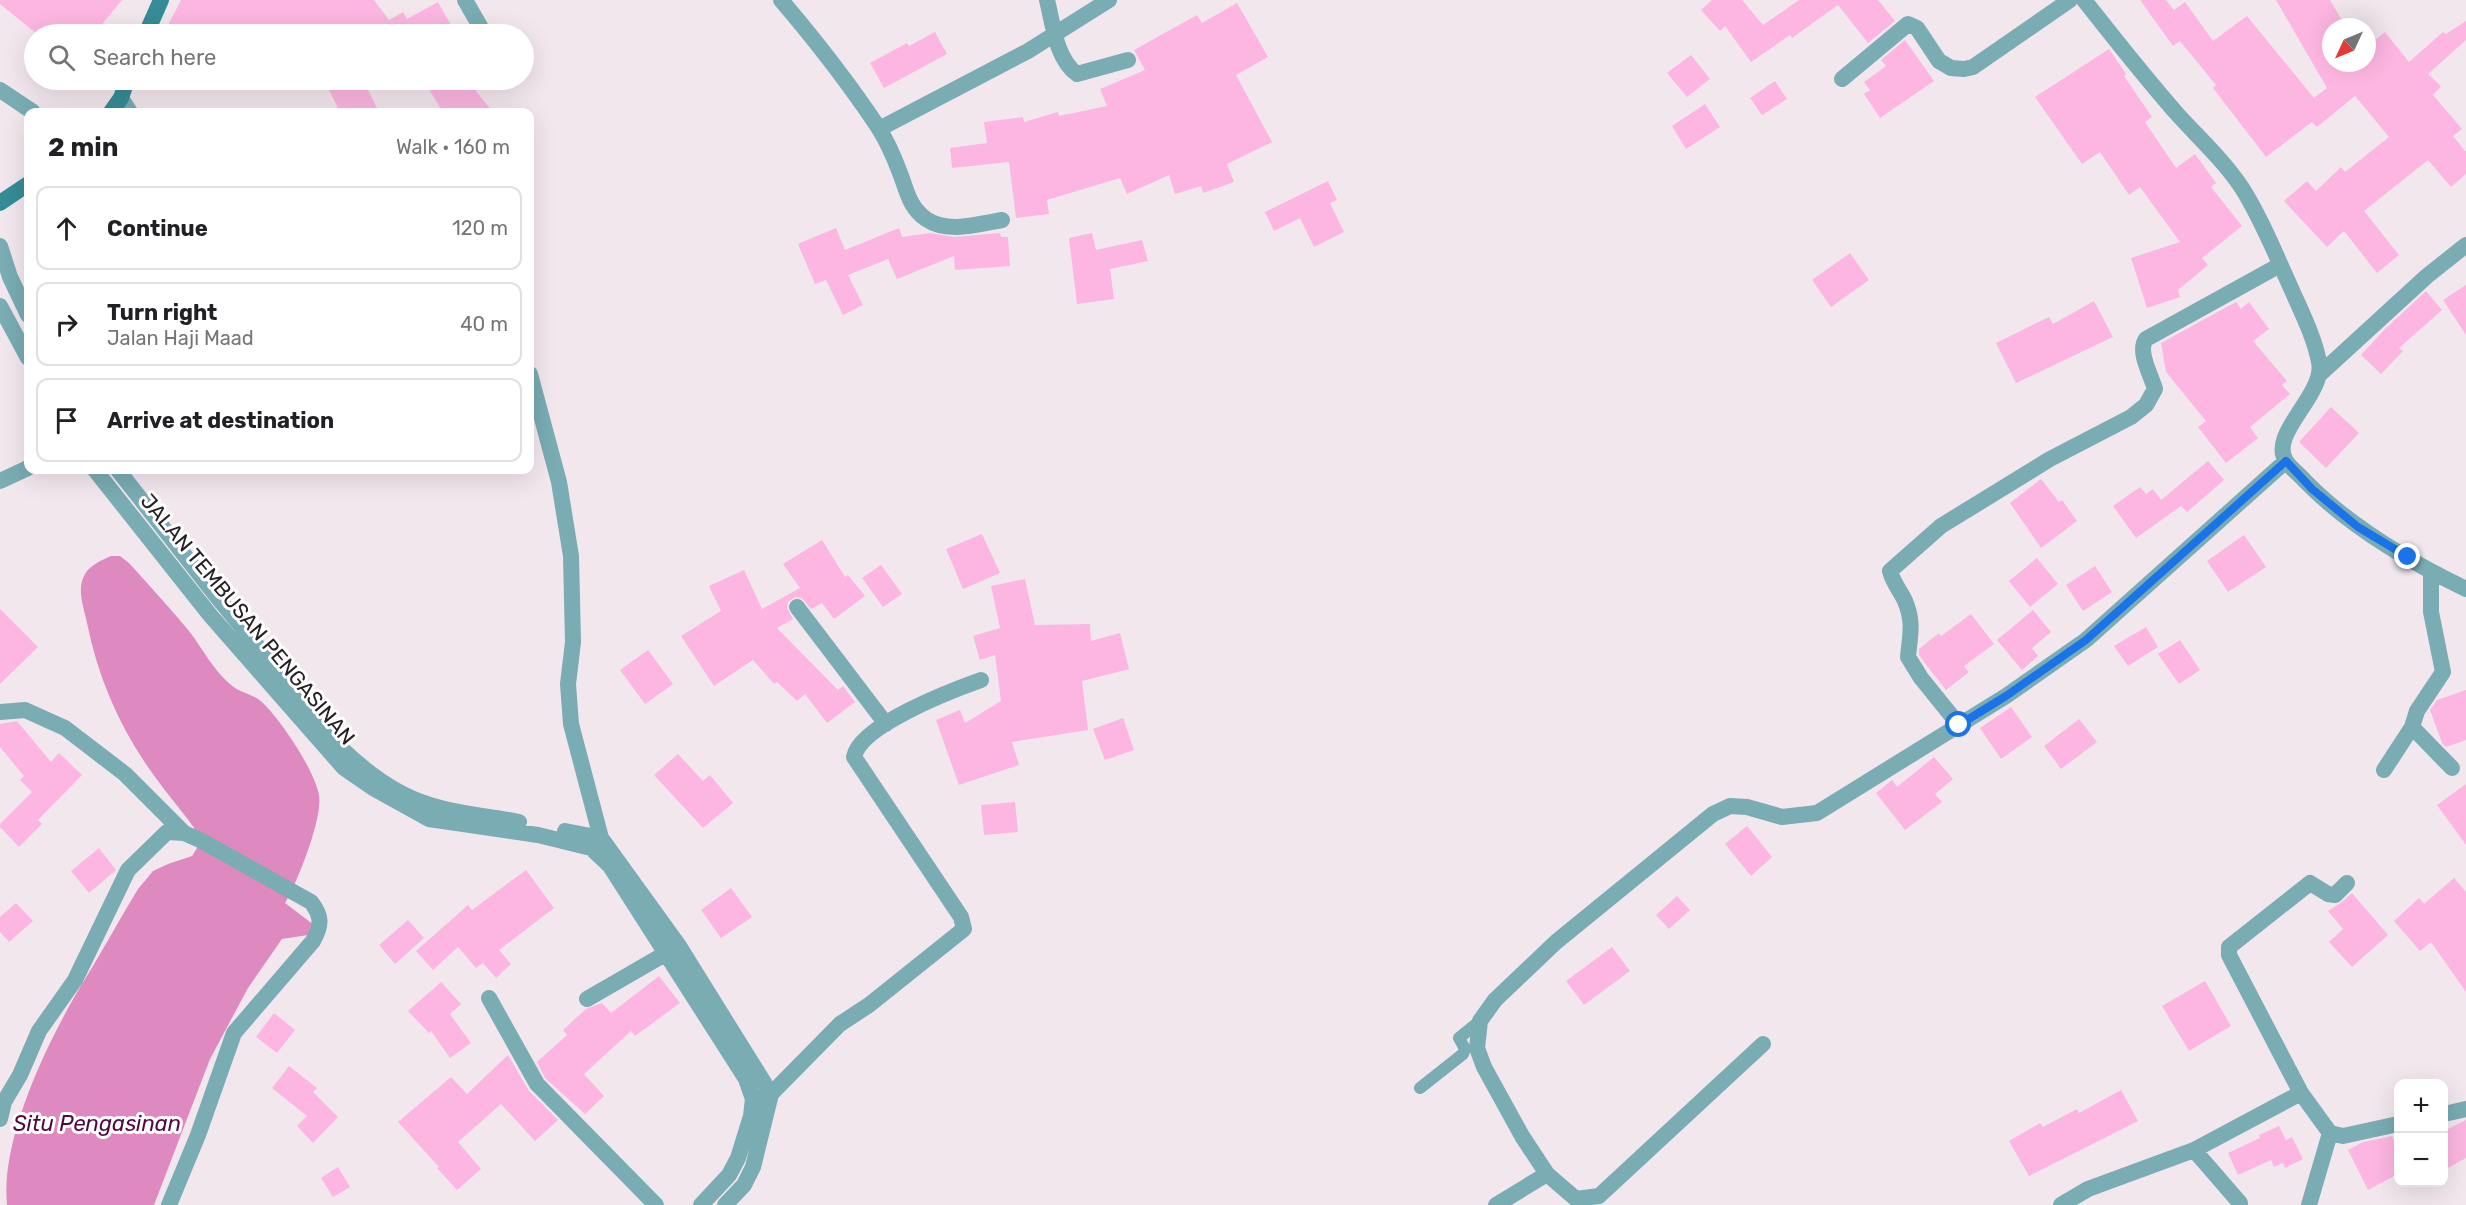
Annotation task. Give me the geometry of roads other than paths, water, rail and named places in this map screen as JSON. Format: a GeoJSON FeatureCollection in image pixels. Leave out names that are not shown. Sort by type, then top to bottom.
{"type":"FeatureCollection","features":[{"type":"Feature","properties":{"kind":"main road"},"geometry":{"type":"LineString","coordinates":[[150,24],[161,0]]}},
{"type":"Feature","properties":{"kind":"main road"},"geometry":{"type":"LineString","coordinates":[[114,108],[124,90]]}},
{"type":"Feature","properties":{"kind":"main road"},"geometry":{"type":"LineString","coordinates":[[0,203],[24,187]]}},
{"type":"Feature","properties":{"kind":"street"},"geometry":{"type":"LineString","coordinates":[[465,0],[479,24]]}},
{"type":"Feature","properties":{"kind":"street"},"geometry":{"type":"LineString","coordinates":[[781,0],[826,53],[879,129],[892,153],[908,198],[926,219],[940,226],[959,227],[1002,220]]}},
{"type":"Feature","properties":{"kind":"street"},"geometry":{"type":"LineString","coordinates":[[1047,0],[1055,35],[1067,65],[1077,74],[1128,60]]}},
{"type":"Feature","properties":{"kind":"street"},"geometry":{"type":"LineString","coordinates":[[879,129],[1055,35],[1109,0]]}},
{"type":"Feature","properties":{"kind":"street"},"geometry":{"type":"LineString","coordinates":[[1842,79],[1908,24],[1917,28],[1939,61],[1951,68],[1973,67],[2070,0]]}},
{"type":"Feature","properties":{"kind":"street"},"geometry":{"type":"LineString","coordinates":[[2084,0],[2180,117],[2217,155],[2242,189],[2309,328],[2320,363],[2320,374],[2287,433],[2282,449],[2286,461],[2312,489],[2358,527],[2431,572],[2466,589]]}},
{"type":"Feature","properties":{"kind":"street"},"geometry":{"type":"LineString","coordinates":[[0,90],[27,108]]}},
{"type":"Feature","properties":{"kind":"street"},"geometry":{"type":"LineString","coordinates":[[121,98],[127,108]]}},
{"type":"Feature","properties":{"kind":"street"},"geometry":{"type":"LineString","coordinates":[[2320,374],[2427,276],[2466,245]]}},
{"type":"Feature","properties":{"kind":"street"},"geometry":{"type":"LineString","coordinates":[[0,246],[10,277],[24,307]]}},
{"type":"Feature","properties":{"kind":"street"},"geometry":{"type":"LineString","coordinates":[[1959,725],[1908,657],[1912,626],[1904,600],[1893,582],[1890,571],[1941,526],[2050,459],[2131,417],[2146,405],[2154,389],[2142,352],[2146,339],[2280,265]]}},
{"type":"Feature","properties":{"kind":"street"},"geometry":{"type":"LineString","coordinates":[[0,306],[24,351]]}},
{"type":"Feature","properties":{"kind":"street"},"geometry":{"type":"LineString","coordinates":[[534,389],[559,482],[572,556],[573,642],[568,684],[571,724],[596,843],[610,866],[673,949],[771,1094],[753,1167],[744,1185],[725,1205]]}},
{"type":"Feature","properties":{"kind":"street"},"geometry":{"type":"LineString","coordinates":[[1763,1044],[1599,1196],[1576,1199],[1547,1174],[1522,1136],[1484,1067],[1477,1048],[1480,1021],[1495,1000],[1556,942],[1713,814],[1730,806],[1746,807],[1782,817],[1817,813],[2006,696],[2086,640],[2286,461]]}},
{"type":"Feature","properties":{"kind":"street"},"geometry":{"type":"LineString","coordinates":[[0,481],[24,470]]}},
{"type":"Feature","properties":{"kind":"street","name":"JALAN TEMBUSAN PENGASINAN"},"geometry":{"type":"LineString","coordinates":[[98,474],[210,615],[374,788],[429,819],[596,843]]}},
{"type":"Feature","properties":{"kind":"street","name":"JALAN TEMBUSAN PENGASINAN"},"geometry":{"type":"LineString","coordinates":[[121,474],[348,763]]}},
{"type":"Feature","properties":{"kind":"street"},"geometry":{"type":"LineString","coordinates":[[2384,770],[2412,727],[2417,711],[2443,672],[2432,612],[2431,572]]}},
{"type":"Feature","properties":{"kind":"street"},"geometry":{"type":"LineString","coordinates":[[797,607],[886,724]]}},
{"type":"Feature","properties":{"kind":"street"},"geometry":{"type":"LineString","coordinates":[[753,1099],[771,1094],[840,1024],[869,1005],[964,929],[961,917],[854,757],[858,747],[886,724],[930,699],[981,680]]}},
{"type":"Feature","properties":{"kind":"street"},"geometry":{"type":"LineString","coordinates":[[0,712],[25,710],[65,728],[125,774],[184,833],[311,902],[319,912],[319,930],[313,941],[234,1033],[198,1135],[169,1205]]}},
{"type":"Feature","properties":{"kind":"street"},"geometry":{"type":"LineString","coordinates":[[2412,727],[2452,768]]}},
{"type":"Feature","properties":{"kind":"street"},"geometry":{"type":"LineString","coordinates":[[0,1119],[4,1102],[20,1075],[39,1031],[75,980],[128,870],[165,834],[184,833]]}},
{"type":"Feature","properties":{"kind":"street"},"geometry":{"type":"LineString","coordinates":[[2348,883],[2335,895],[2328,894],[2310,883],[2229,947],[2229,955],[2301,1093],[2330,1133],[2343,1136],[2394,1125]]}},
{"type":"Feature","properties":{"kind":"street"},"geometry":{"type":"LineString","coordinates":[[587,999],[673,949]]}},
{"type":"Feature","properties":{"kind":"street"},"geometry":{"type":"LineString","coordinates":[[673,949],[746,1079],[753,1099],[751,1116],[738,1158],[729,1175],[701,1205]]}},
{"type":"Feature","properties":{"kind":"street"},"geometry":{"type":"LineString","coordinates":[[489,998],[537,1084],[656,1205]]}},
{"type":"Feature","properties":{"kind":"street"},"geometry":{"type":"LineString","coordinates":[[2061,1205],[2088,1189],[2194,1150],[2301,1093]]}},
{"type":"Feature","properties":{"kind":"street"},"geometry":{"type":"LineString","coordinates":[[2448,1113],[2466,1109]]}},
{"type":"Feature","properties":{"kind":"street"},"geometry":{"type":"LineString","coordinates":[[2309,1205],[2330,1133]]}},
{"type":"Feature","properties":{"kind":"street"},"geometry":{"type":"LineString","coordinates":[[2194,1150],[2240,1203]]}},
{"type":"Feature","properties":{"kind":"street"},"geometry":{"type":"LineString","coordinates":[[1496,1205],[1547,1174]]}},
{"type":"Feature","properties":{"kind":"lane"},"geometry":{"type":"LineString","coordinates":[[1420,1088],[1463,1054],[1465,1049],[1459,1038],[1480,1021]]}},
{"type":"Feature","properties":{"kind":"water","name":"Situ Pengasinan"},"geometry":{"type":"Polygon","coordinates":[[[111,556],[120,556],[129,563],[189,631],[225,679],[235,688],[263,703],[288,734],[304,759],[316,784],[319,805],[308,850],[285,903],[314,925],[308,935],[282,939],[248,988],[210,1059],[154,1205],[7,1205],[7,1179],[11,1150],[19,1120],[55,1032],[138,889],[153,871],[192,856],[202,840],[136,748],[124,728],[98,667],[83,605],[81,586],[90,568],[111,556]]]}}]}
